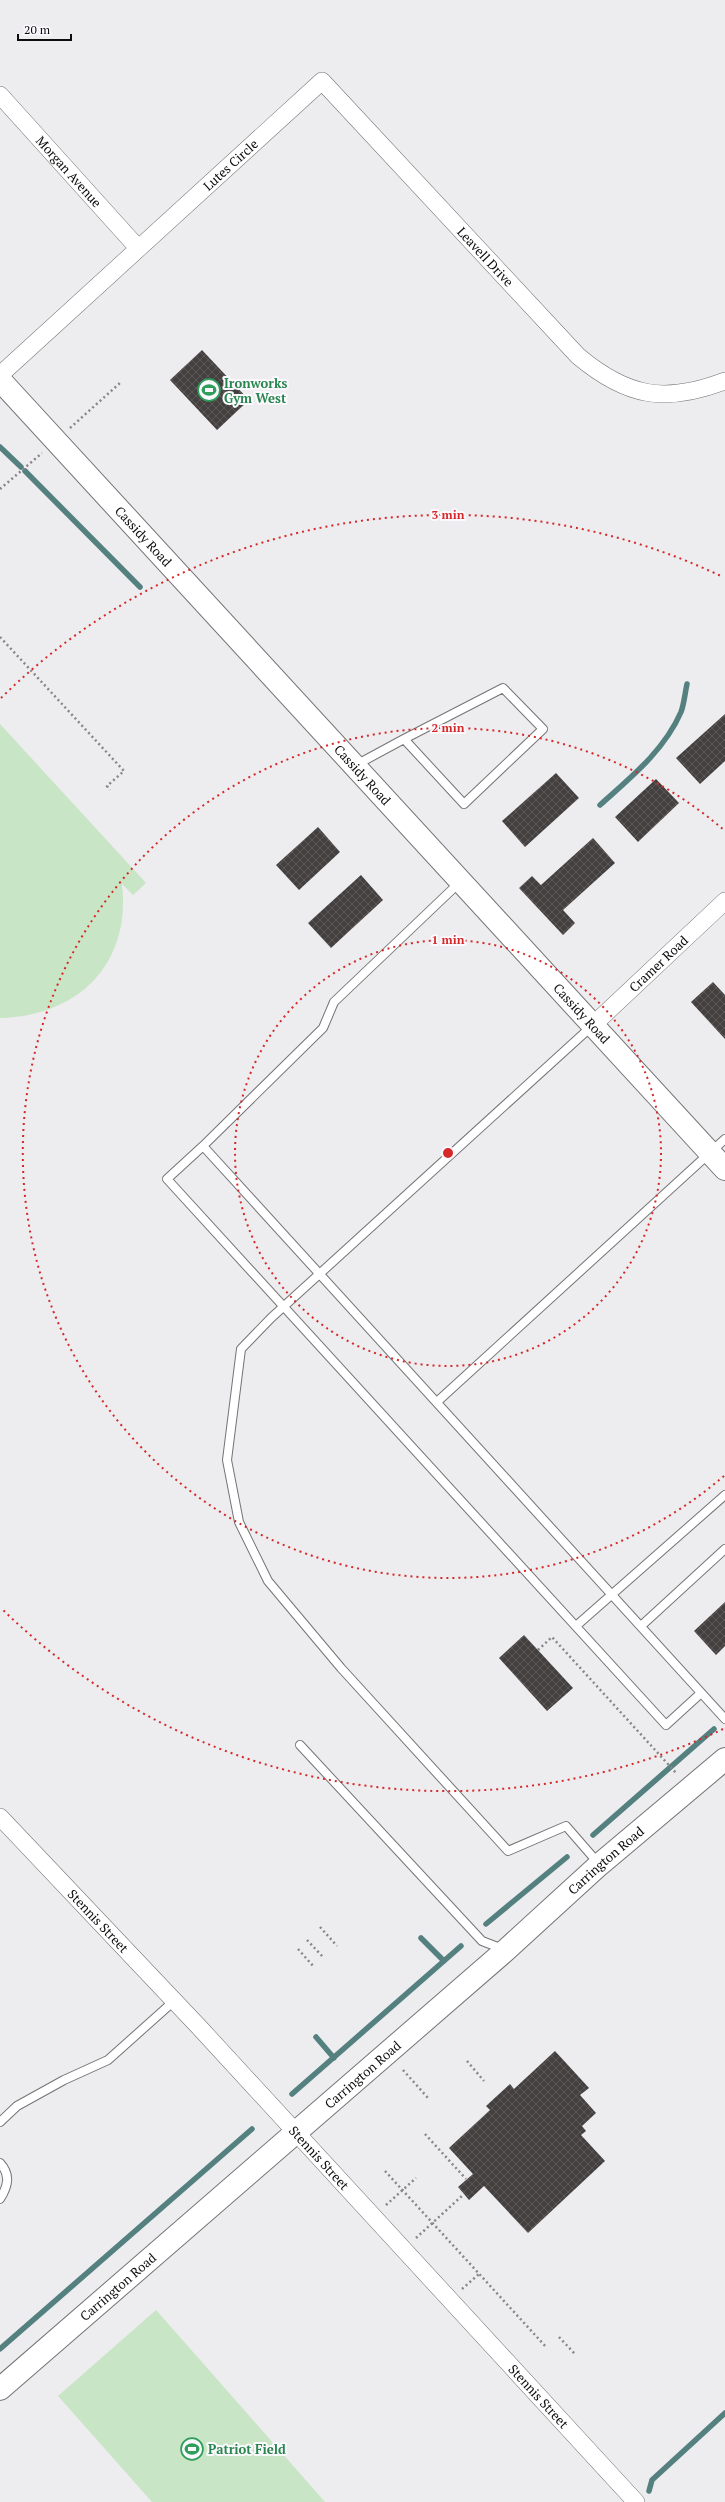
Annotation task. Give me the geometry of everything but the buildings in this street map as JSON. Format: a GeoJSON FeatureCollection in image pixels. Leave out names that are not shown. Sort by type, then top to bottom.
{"type":"FeatureCollection","features":[{"type":"Feature","properties":{"kind":"street","name":"Lutes Circle"},"geometry":{"type":"LineString","coordinates":[[0,375],[322,81]]}},
{"type":"Feature","properties":{"kind":"street","name":"Leavell Drive"},"geometry":{"type":"LineString","coordinates":[[322,81],[578,356],[597,372],[621,386],[646,393],[672,394],[698,391],[725,381]]}},
{"type":"Feature","properties":{"kind":"street","name":"Morgan Avenue"},"geometry":{"type":"LineString","coordinates":[[0,95],[138,248]]}},
{"type":"Feature","properties":{"kind":"street","name":"Cassidy Road"},"geometry":{"type":"LineString","coordinates":[[0,380],[592,1026],[718,1146],[725,1169]]}},
{"type":"Feature","properties":{"kind":"street","name":"Cramer Road"},"geometry":{"type":"LineString","coordinates":[[592,1026],[725,901]]}},
{"type":"Feature","properties":{"kind":"street","name":"Carrington Road"},"geometry":{"type":"LineString","coordinates":[[0,2389],[506,1950],[599,1865],[725,1759]]}},
{"type":"Feature","properties":{"kind":"street","name":"Stennis Street"},"geometry":{"type":"LineString","coordinates":[[0,1817],[296,2132],[636,2502]]}},
{"type":"Feature","properties":{"kind":"lane"},"geometry":{"type":"LineString","coordinates":[[355,766],[404,739],[504,688],[543,729],[464,804],[404,739]]}},
{"type":"Feature","properties":{"kind":"lane"},"geometry":{"type":"LineString","coordinates":[[461,882],[334,1002],[323,1028],[167,1180],[666,1725],[701,1693]]}},
{"type":"Feature","properties":{"kind":"lane"},"geometry":{"type":"LineString","coordinates":[[592,1026],[284,1307],[241,1349],[226,1460],[239,1522],[268,1581],[341,1668],[508,1850],[566,1826],[599,1865]]}},
{"type":"Feature","properties":{"kind":"lane"},"geometry":{"type":"LineString","coordinates":[[203,1146],[321,1273],[725,1719]]}},
{"type":"Feature","properties":{"kind":"lane"},"geometry":{"type":"LineString","coordinates":[[438,1402],[718,1146]]}},
{"type":"Feature","properties":{"kind":"lane"},"geometry":{"type":"LineString","coordinates":[[576,1626],[611,1593],[725,1495]]}},
{"type":"Feature","properties":{"kind":"lane"},"geometry":{"type":"LineString","coordinates":[[641,1626],[725,1549]]}},
{"type":"Feature","properties":{"kind":"lane"},"geometry":{"type":"LineString","coordinates":[[300,1745],[482,1941],[506,1950]]}},
{"type":"Feature","properties":{"kind":"lane"},"geometry":{"type":"LineString","coordinates":[[0,2122],[17,2106],[64,2080],[108,2060],[174,2001]]}},
{"type":"Feature","properties":{"kind":"lane"},"geometry":{"type":"LineString","coordinates":[[0,2163],[8,2177],[7,2188],[0,2199]]}},
{"type":"Feature","properties":{"kind":"path"},"geometry":{"type":"LineString","coordinates":[[0,637],[124,771],[107,786],[110,790]]}},
{"type":"Feature","properties":{"kind":"path"},"geometry":{"type":"LineString","coordinates":[[538,1650],[552,1637],[677,1774]]}},
{"type":"Feature","properties":{"kind":"path"},"geometry":{"type":"LineString","coordinates":[[320,1927],[337,1946]]}},
{"type":"Feature","properties":{"kind":"path"},"geometry":{"type":"LineString","coordinates":[[307,1940],[324,1958]]}},
{"type":"Feature","properties":{"kind":"path"},"geometry":{"type":"LineString","coordinates":[[298,1949],[314,1967]]}},
{"type":"Feature","properties":{"kind":"path"},"geometry":{"type":"LineString","coordinates":[[467,2062],[484,2080]]}},
{"type":"Feature","properties":{"kind":"path"},"geometry":{"type":"LineString","coordinates":[[403,2070],[428,2098]]}},
{"type":"Feature","properties":{"kind":"path"},"geometry":{"type":"LineString","coordinates":[[425,2134],[466,2179]]}},
{"type":"Feature","properties":{"kind":"path"},"geometry":{"type":"LineString","coordinates":[[385,2171],[547,2348]]}},
{"type":"Feature","properties":{"kind":"path"},"geometry":{"type":"LineString","coordinates":[[373,2216],[416,2178]]}},
{"type":"Feature","properties":{"kind":"path"},"geometry":{"type":"LineString","coordinates":[[404,2250],[464,2194]]}},
{"type":"Feature","properties":{"kind":"path"},"geometry":{"type":"LineString","coordinates":[[450,2300],[479,2274]]}},
{"type":"Feature","properties":{"kind":"path"},"geometry":{"type":"LineString","coordinates":[[559,2337],[575,2354]]}},
{"type":"Feature","properties":{"kind":"green space"},"geometry":{"type":"Polygon","coordinates":[[[0,724],[146,883],[133,895],[122,884],[123,912],[118,937],[109,960],[95,979],[78,994],[56,1006],[32,1014],[4,1018],[0,1018],[0,724]]]}},
{"type":"Feature","properties":{"kind":"green space","name":"Patriot Field"},"geometry":{"type":"Polygon","coordinates":[[[156,2310],[325,2502],[152,2502],[58,2396],[156,2310]]]}},
{"type":"Feature","properties":{"kind":"waterway"},"geometry":{"type":"LineString","coordinates":[[0,447],[21,467]]}},
{"type":"Feature","properties":{"kind":"waterway"},"geometry":{"type":"LineString","coordinates":[[25,471],[140,587]]}},
{"type":"Feature","properties":{"kind":"waterway"},"geometry":{"type":"LineString","coordinates":[[600,805],[645,763],[665,739],[681,712],[687,684]]}},
{"type":"Feature","properties":{"kind":"waterway"},"geometry":{"type":"LineString","coordinates":[[593,1835],[714,1729]]}},
{"type":"Feature","properties":{"kind":"waterway"},"geometry":{"type":"LineString","coordinates":[[486,1924],[567,1857]]}},
{"type":"Feature","properties":{"kind":"waterway"},"geometry":{"type":"LineString","coordinates":[[421,1938],[444,1961]]}},
{"type":"Feature","properties":{"kind":"waterway"},"geometry":{"type":"LineString","coordinates":[[292,2094],[461,1946]]}},
{"type":"Feature","properties":{"kind":"waterway"},"geometry":{"type":"LineString","coordinates":[[316,2037],[334,2058]]}},
{"type":"Feature","properties":{"kind":"waterway"},"geometry":{"type":"LineString","coordinates":[[0,2349],[252,2129]]}},
{"type":"Feature","properties":{"kind":"waterway"},"geometry":{"type":"LineString","coordinates":[[649,2491],[652,2480],[725,2413]]}},
{"type":"Feature","properties":{"kind":"place","name":"Ironworks Gym West"},"geometry":{"type":"Point","coordinates":[209,390]}},
{"type":"Feature","properties":{"kind":"place","name":"Patriot Field"},"geometry":{"type":"Point","coordinates":[192,2449]}}]}
